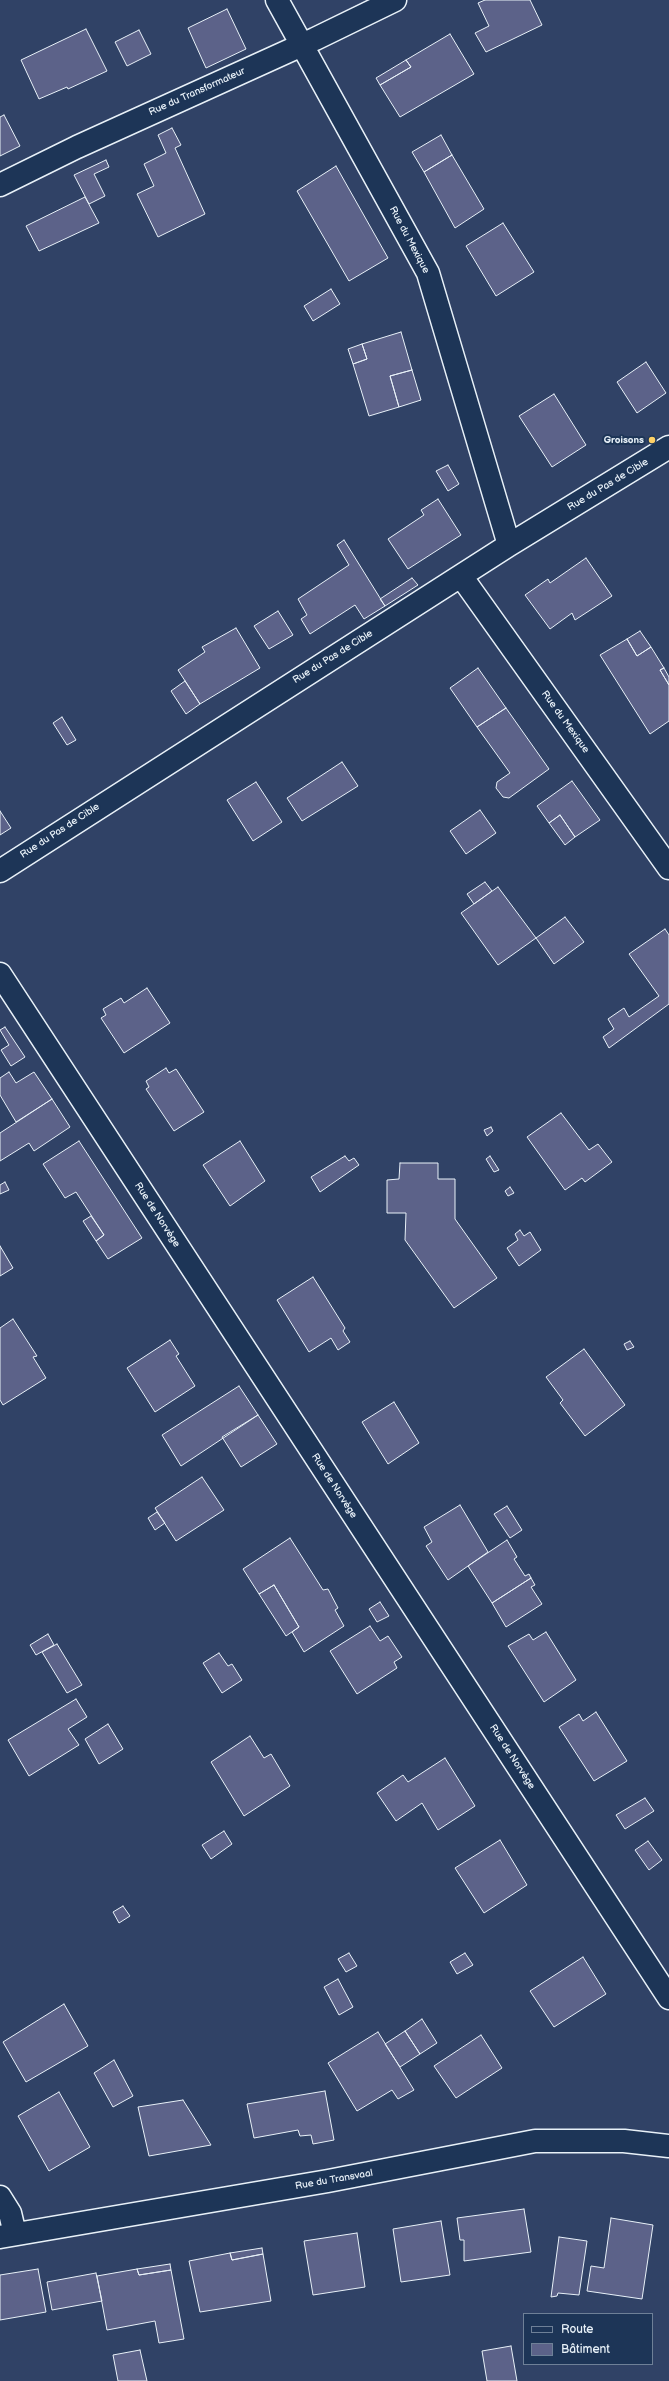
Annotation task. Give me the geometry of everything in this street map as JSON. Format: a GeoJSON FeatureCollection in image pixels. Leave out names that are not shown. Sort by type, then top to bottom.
{"type":"FeatureCollection","features":[{"type":"Feature","properties":{"kind":"street","name":"Rue du Mexique"},"geometry":{"type":"LineString","coordinates":[[277,0],[303,44],[428,274],[509,545]]}},
{"type":"Feature","properties":{"kind":"street","name":"Rue du Transformateur"},"geometry":{"type":"LineString","coordinates":[[0,185],[77,147],[303,44],[395,0]]}},
{"type":"Feature","properties":{"kind":"street","name":"Rue du Pas de Cible"},"geometry":{"type":"LineString","coordinates":[[0,871],[509,545],[669,447]]}},
{"type":"Feature","properties":{"kind":"street","name":"Rue du Mexique"},"geometry":{"type":"LineString","coordinates":[[461,576],[669,868]]}},
{"type":"Feature","properties":{"kind":"street","name":"Rue de Norvège"},"geometry":{"type":"LineString","coordinates":[[0,974],[669,1998]]}},
{"type":"Feature","properties":{"kind":"street","name":"Rue du Transvaal"},"geometry":{"type":"LineString","coordinates":[[8,2235],[328,2181],[536,2141],[624,2141],[669,2146]]}},
{"type":"Feature","properties":{"kind":"street"},"geometry":{"type":"LineString","coordinates":[[0,2197],[10,2213],[8,2235]]}},
{"type":"Feature","properties":{"kind":"building"},"geometry":{"type":"Polygon","coordinates":[[[485,0],[530,0],[542,25],[486,52],[475,33],[489,26],[478,3],[485,0]]]}},
{"type":"Feature","properties":{"kind":"building"},"geometry":{"type":"Polygon","coordinates":[[[227,9],[246,49],[206,68],[188,28],[227,9]]]}},
{"type":"Feature","properties":{"kind":"building"},"geometry":{"type":"Polygon","coordinates":[[[86,29],[107,71],[68,89],[67,87],[39,99],[21,60],[86,29]]]}},
{"type":"Feature","properties":{"kind":"building"},"geometry":{"type":"Polygon","coordinates":[[[139,30],[151,54],[127,66],[115,42],[139,30]]]}},
{"type":"Feature","properties":{"kind":"building"},"geometry":{"type":"Polygon","coordinates":[[[450,34],[474,74],[400,117],[380,85],[411,67],[406,60],[450,34]]]}},
{"type":"Feature","properties":{"kind":"building"},"geometry":{"type":"Polygon","coordinates":[[[406,60],[411,67],[380,85],[376,78],[406,60]]]}},
{"type":"Feature","properties":{"kind":"building"},"geometry":{"type":"Polygon","coordinates":[[[4,115],[20,146],[0,156],[0,117],[4,115]]]}},
{"type":"Feature","properties":{"kind":"building"},"geometry":{"type":"Polygon","coordinates":[[[172,128],[181,145],[175,148],[205,214],[158,237],[137,194],[154,186],[144,164],[166,153],[158,135],[172,128]]]}},
{"type":"Feature","properties":{"kind":"building"},"geometry":{"type":"Polygon","coordinates":[[[441,135],[452,155],[424,172],[412,152],[441,135]]]}},
{"type":"Feature","properties":{"kind":"building"},"geometry":{"type":"Polygon","coordinates":[[[452,155],[484,209],[455,228],[424,172],[452,155]]]}},
{"type":"Feature","properties":{"kind":"building"},"geometry":{"type":"Polygon","coordinates":[[[106,160],[109,167],[94,174],[105,196],[89,204],[74,175],[106,160]]]}},
{"type":"Feature","properties":{"kind":"building"},"geometry":{"type":"Polygon","coordinates":[[[336,166],[388,258],[349,281],[297,191],[336,166]]]}},
{"type":"Feature","properties":{"kind":"building"},"geometry":{"type":"Polygon","coordinates":[[[85,197],[99,223],[39,251],[26,226],[85,197]]]}},
{"type":"Feature","properties":{"kind":"building"},"geometry":{"type":"Polygon","coordinates":[[[503,223],[534,272],[496,296],[466,246],[503,223]]]}},
{"type":"Feature","properties":{"kind":"building"},"geometry":{"type":"Polygon","coordinates":[[[331,289],[340,304],[313,321],[304,306],[331,289]]]}},
{"type":"Feature","properties":{"kind":"building"},"geometry":{"type":"Polygon","coordinates":[[[401,332],[412,370],[390,376],[399,407],[369,416],[353,364],[367,359],[362,344],[401,332]]]}},
{"type":"Feature","properties":{"kind":"building"},"geometry":{"type":"Polygon","coordinates":[[[362,344],[367,359],[353,364],[348,349],[362,344]]]}},
{"type":"Feature","properties":{"kind":"building"},"geometry":{"type":"Polygon","coordinates":[[[646,362],[666,393],[637,413],[617,382],[646,362]]]}},
{"type":"Feature","properties":{"kind":"building"},"geometry":{"type":"Polygon","coordinates":[[[412,370],[421,400],[399,407],[390,376],[412,370]]]}},
{"type":"Feature","properties":{"kind":"building"},"geometry":{"type":"Polygon","coordinates":[[[554,394],[586,445],[552,467],[519,416],[554,394]]]}},
{"type":"Feature","properties":{"kind":"building"},"geometry":{"type":"Polygon","coordinates":[[[448,465],[459,484],[448,491],[436,471],[448,465]]]}},
{"type":"Feature","properties":{"kind":"building"},"geometry":{"type":"Polygon","coordinates":[[[438,499],[461,535],[408,569],[388,539],[424,515],[421,510],[438,499]]]}},
{"type":"Feature","properties":{"kind":"building"},"geometry":{"type":"Polygon","coordinates":[[[344,540],[385,606],[364,619],[355,605],[310,634],[301,619],[307,615],[298,599],[349,565],[337,545],[344,540]]]}},
{"type":"Feature","properties":{"kind":"building"},"geometry":{"type":"Polygon","coordinates":[[[586,558],[612,596],[575,620],[572,613],[550,629],[525,595],[548,579],[550,583],[586,558]]]}},
{"type":"Feature","properties":{"kind":"building"},"geometry":{"type":"Polygon","coordinates":[[[412,578],[418,585],[385,606],[380,599],[412,578]]]}},
{"type":"Feature","properties":{"kind":"building"},"geometry":{"type":"Polygon","coordinates":[[[278,611],[293,635],[269,649],[254,626],[278,611]]]}},
{"type":"Feature","properties":{"kind":"building"},"geometry":{"type":"Polygon","coordinates":[[[236,628],[260,668],[200,704],[178,670],[205,652],[202,647],[236,628]]]}},
{"type":"Feature","properties":{"kind":"building"},"geometry":{"type":"Polygon","coordinates":[[[640,631],[651,647],[637,656],[627,639],[640,631]]]}},
{"type":"Feature","properties":{"kind":"building"},"geometry":{"type":"Polygon","coordinates":[[[627,639],[637,656],[651,647],[664,668],[660,670],[669,685],[669,721],[650,734],[600,655],[627,639]]]}},
{"type":"Feature","properties":{"kind":"building"},"geometry":{"type":"Polygon","coordinates":[[[478,668],[506,708],[477,727],[450,688],[478,668]]]}},
{"type":"Feature","properties":{"kind":"building"},"geometry":{"type":"Polygon","coordinates":[[[664,668],[669,677],[669,685],[660,670],[664,668]]]}},
{"type":"Feature","properties":{"kind":"building"},"geometry":{"type":"Polygon","coordinates":[[[185,681],[200,704],[186,714],[171,691],[185,681]]]}},
{"type":"Feature","properties":{"kind":"building"},"geometry":{"type":"Polygon","coordinates":[[[506,708],[549,769],[509,798],[503,797],[496,788],[497,782],[510,773],[477,727],[506,708]]]}},
{"type":"Feature","properties":{"kind":"building"},"geometry":{"type":"Polygon","coordinates":[[[62,717],[76,740],[67,745],[53,723],[62,717]]]}},
{"type":"Feature","properties":{"kind":"building"},"geometry":{"type":"Polygon","coordinates":[[[342,762],[358,786],[302,821],[287,798],[342,762]]]}},
{"type":"Feature","properties":{"kind":"building"},"geometry":{"type":"Polygon","coordinates":[[[572,781],[600,820],[575,837],[560,815],[549,823],[537,806],[572,781]]]}},
{"type":"Feature","properties":{"kind":"building"},"geometry":{"type":"Polygon","coordinates":[[[256,782],[282,822],[253,841],[227,800],[256,782]]]}},
{"type":"Feature","properties":{"kind":"building"},"geometry":{"type":"Polygon","coordinates":[[[480,810],[496,833],[466,854],[450,831],[480,810]]]}},
{"type":"Feature","properties":{"kind":"building"},"geometry":{"type":"Polygon","coordinates":[[[0,811],[11,828],[0,835],[0,811]]]}},
{"type":"Feature","properties":{"kind":"building"},"geometry":{"type":"Polygon","coordinates":[[[560,815],[575,837],[565,845],[549,823],[560,815]]]}},
{"type":"Feature","properties":{"kind":"building"},"geometry":{"type":"Polygon","coordinates":[[[485,882],[492,891],[474,904],[467,894],[485,882]]]}},
{"type":"Feature","properties":{"kind":"building"},"geometry":{"type":"Polygon","coordinates":[[[498,887],[536,938],[498,965],[461,913],[498,887]]]}},
{"type":"Feature","properties":{"kind":"building"},"geometry":{"type":"Polygon","coordinates":[[[565,917],[584,942],[554,964],[536,938],[565,917]]]}},
{"type":"Feature","properties":{"kind":"building"},"geometry":{"type":"Polygon","coordinates":[[[665,929],[669,935],[669,1004],[609,1048],[603,1037],[614,1029],[608,1019],[624,1008],[629,1017],[659,996],[629,954],[665,929]]]}},
{"type":"Feature","properties":{"kind":"building"},"geometry":{"type":"Polygon","coordinates":[[[147,988],[170,1023],[124,1053],[101,1018],[106,1015],[103,1009],[121,998],[124,1003],[147,988]]]}},
{"type":"Feature","properties":{"kind":"building"},"geometry":{"type":"Polygon","coordinates":[[[5,1027],[25,1057],[11,1066],[1,1050],[9,1045],[0,1030],[5,1027]]]}},
{"type":"Feature","properties":{"kind":"building"},"geometry":{"type":"Polygon","coordinates":[[[166,1068],[169,1073],[176,1069],[204,1112],[174,1131],[146,1089],[149,1087],[146,1081],[166,1068]]]}},
{"type":"Feature","properties":{"kind":"building"},"geometry":{"type":"Polygon","coordinates":[[[9,1072],[16,1083],[34,1072],[52,1099],[16,1122],[0,1095],[0,1078],[9,1072]]]}},
{"type":"Feature","properties":{"kind":"building"},"geometry":{"type":"Polygon","coordinates":[[[52,1099],[70,1127],[34,1151],[29,1143],[0,1161],[0,1133],[52,1099]]]}},
{"type":"Feature","properties":{"kind":"building"},"geometry":{"type":"Polygon","coordinates":[[[561,1113],[589,1150],[598,1144],[612,1162],[585,1182],[582,1178],[565,1190],[527,1137],[561,1113]]]}},
{"type":"Feature","properties":{"kind":"building"},"geometry":{"type":"Polygon","coordinates":[[[491,1127],[493,1131],[487,1136],[484,1130],[491,1127]]]}},
{"type":"Feature","properties":{"kind":"building"},"geometry":{"type":"Polygon","coordinates":[[[79,1141],[142,1238],[108,1259],[96,1241],[104,1235],[76,1192],[65,1198],[43,1164],[79,1141]]]}},
{"type":"Feature","properties":{"kind":"building"},"geometry":{"type":"Polygon","coordinates":[[[240,1141],[265,1181],[230,1206],[203,1165],[240,1141]]]}},
{"type":"Feature","properties":{"kind":"building"},"geometry":{"type":"Polygon","coordinates":[[[345,1156],[349,1161],[354,1158],[359,1165],[320,1192],[311,1177],[345,1156]]]}},
{"type":"Feature","properties":{"kind":"building"},"geometry":{"type":"Polygon","coordinates":[[[490,1156],[499,1170],[494,1172],[486,1159],[490,1156]]]}},
{"type":"Feature","properties":{"kind":"building"},"geometry":{"type":"Polygon","coordinates":[[[400,1163],[438,1163],[438,1179],[455,1179],[455,1219],[497,1278],[454,1308],[405,1240],[406,1213],[387,1213],[387,1180],[399,1179],[400,1163]]]}},
{"type":"Feature","properties":{"kind":"building"},"geometry":{"type":"Polygon","coordinates":[[[5,1182],[9,1190],[0,1194],[0,1185],[5,1182]]]}},
{"type":"Feature","properties":{"kind":"building"},"geometry":{"type":"Polygon","coordinates":[[[510,1187],[514,1193],[508,1196],[505,1191],[510,1187]]]}},
{"type":"Feature","properties":{"kind":"building"},"geometry":{"type":"Polygon","coordinates":[[[91,1216],[104,1235],[96,1241],[83,1221],[91,1216]]]}},
{"type":"Feature","properties":{"kind":"building"},"geometry":{"type":"Polygon","coordinates":[[[520,1230],[524,1236],[530,1232],[541,1250],[519,1266],[507,1248],[518,1240],[515,1234],[520,1230]]]}},
{"type":"Feature","properties":{"kind":"building"},"geometry":{"type":"Polygon","coordinates":[[[0,1246],[13,1268],[0,1276],[0,1246]]]}},
{"type":"Feature","properties":{"kind":"building"},"geometry":{"type":"Polygon","coordinates":[[[313,1277],[345,1328],[343,1331],[350,1342],[338,1350],[331,1338],[309,1352],[277,1300],[313,1277]]]}},
{"type":"Feature","properties":{"kind":"building"},"geometry":{"type":"Polygon","coordinates":[[[13,1319],[37,1356],[33,1357],[46,1378],[3,1405],[0,1400],[0,1328],[13,1319]]]}},
{"type":"Feature","properties":{"kind":"building"},"geometry":{"type":"Polygon","coordinates":[[[170,1340],[179,1354],[176,1356],[195,1386],[155,1412],[127,1368],[170,1340]]]}},
{"type":"Feature","properties":{"kind":"building"},"geometry":{"type":"Polygon","coordinates":[[[630,1341],[634,1347],[627,1350],[624,1344],[630,1341]]]}},
{"type":"Feature","properties":{"kind":"building"},"geometry":{"type":"Polygon","coordinates":[[[584,1349],[625,1405],[585,1436],[560,1403],[563,1400],[546,1377],[584,1349]]]}},
{"type":"Feature","properties":{"kind":"building"},"geometry":{"type":"Polygon","coordinates":[[[239,1386],[258,1415],[181,1466],[162,1435],[239,1386]]]}},
{"type":"Feature","properties":{"kind":"building"},"geometry":{"type":"Polygon","coordinates":[[[394,1402],[419,1443],[388,1464],[362,1422],[394,1402]]]}},
{"type":"Feature","properties":{"kind":"building"},"geometry":{"type":"Polygon","coordinates":[[[258,1415],[277,1444],[241,1467],[222,1437],[258,1415]]]}},
{"type":"Feature","properties":{"kind":"building"},"geometry":{"type":"Polygon","coordinates":[[[202,1477],[224,1510],[176,1541],[155,1508],[202,1477]]]}},
{"type":"Feature","properties":{"kind":"building"},"geometry":{"type":"Polygon","coordinates":[[[460,1505],[488,1552],[448,1580],[426,1546],[432,1542],[424,1527],[460,1505]]]}},
{"type":"Feature","properties":{"kind":"building"},"geometry":{"type":"Polygon","coordinates":[[[507,1506],[522,1530],[510,1538],[494,1514],[507,1506]]]}},
{"type":"Feature","properties":{"kind":"building"},"geometry":{"type":"Polygon","coordinates":[[[157,1512],[165,1523],[155,1530],[148,1518],[157,1512]]]}},
{"type":"Feature","properties":{"kind":"building"},"geometry":{"type":"Polygon","coordinates":[[[290,1538],[323,1590],[328,1589],[338,1608],[335,1610],[344,1626],[304,1652],[292,1632],[299,1627],[274,1585],[259,1594],[243,1569],[290,1538]]]}},
{"type":"Feature","properties":{"kind":"building"},"geometry":{"type":"Polygon","coordinates":[[[507,1540],[517,1557],[514,1559],[525,1576],[529,1574],[531,1578],[492,1603],[468,1566],[507,1540]]]}},
{"type":"Feature","properties":{"kind":"building"},"geometry":{"type":"Polygon","coordinates":[[[531,1578],[535,1585],[531,1587],[542,1604],[506,1627],[492,1603],[531,1578]]]}},
{"type":"Feature","properties":{"kind":"building"},"geometry":{"type":"Polygon","coordinates":[[[274,1585],[299,1627],[286,1636],[259,1594],[274,1585]]]}},
{"type":"Feature","properties":{"kind":"building"},"geometry":{"type":"Polygon","coordinates":[[[380,1602],[389,1616],[377,1622],[369,1609],[380,1602]]]}},
{"type":"Feature","properties":{"kind":"building"},"geometry":{"type":"Polygon","coordinates":[[[370,1626],[380,1641],[388,1636],[402,1657],[394,1662],[397,1668],[357,1694],[330,1651],[370,1626]]]}},
{"type":"Feature","properties":{"kind":"building"},"geometry":{"type":"Polygon","coordinates":[[[546,1632],[576,1680],[544,1702],[508,1646],[529,1634],[533,1640],[546,1632]]]}},
{"type":"Feature","properties":{"kind":"building"},"geometry":{"type":"Polygon","coordinates":[[[48,1634],[54,1645],[36,1655],[30,1645],[48,1634]]]}},
{"type":"Feature","properties":{"kind":"building"},"geometry":{"type":"Polygon","coordinates":[[[57,1644],[82,1685],[67,1693],[42,1652],[57,1644]]]}},
{"type":"Feature","properties":{"kind":"building"},"geometry":{"type":"Polygon","coordinates":[[[219,1653],[228,1666],[232,1664],[242,1680],[222,1693],[203,1663],[219,1653]]]}},
{"type":"Feature","properties":{"kind":"building"},"geometry":{"type":"Polygon","coordinates":[[[76,1699],[87,1717],[68,1729],[79,1745],[29,1776],[8,1740],[76,1699]]]}},
{"type":"Feature","properties":{"kind":"building"},"geometry":{"type":"Polygon","coordinates":[[[596,1712],[627,1761],[594,1781],[559,1727],[579,1714],[583,1721],[596,1712]]]}},
{"type":"Feature","properties":{"kind":"building"},"geometry":{"type":"Polygon","coordinates":[[[108,1724],[123,1749],[99,1764],[85,1739],[108,1724]]]}},
{"type":"Feature","properties":{"kind":"building"},"geometry":{"type":"Polygon","coordinates":[[[250,1736],[264,1758],[271,1754],[290,1786],[244,1816],[211,1762],[250,1736]]]}},
{"type":"Feature","properties":{"kind":"building"},"geometry":{"type":"Polygon","coordinates":[[[445,1758],[475,1806],[438,1830],[422,1803],[396,1821],[377,1793],[403,1775],[408,1782],[445,1758]]]}},
{"type":"Feature","properties":{"kind":"building"},"geometry":{"type":"Polygon","coordinates":[[[645,1798],[654,1811],[625,1829],[616,1815],[645,1798]]]}},
{"type":"Feature","properties":{"kind":"building"},"geometry":{"type":"Polygon","coordinates":[[[224,1831],[232,1844],[211,1859],[202,1845],[224,1831]]]}},
{"type":"Feature","properties":{"kind":"building"},"geometry":{"type":"Polygon","coordinates":[[[500,1840],[527,1885],[484,1913],[455,1868],[500,1840]]]}},
{"type":"Feature","properties":{"kind":"building"},"geometry":{"type":"Polygon","coordinates":[[[648,1841],[662,1860],[649,1870],[635,1850],[648,1841]]]}},
{"type":"Feature","properties":{"kind":"building"},"geometry":{"type":"Polygon","coordinates":[[[123,1906],[130,1916],[119,1923],[113,1912],[123,1906]]]}},
{"type":"Feature","properties":{"kind":"building"},"geometry":{"type":"Polygon","coordinates":[[[349,1953],[357,1966],[346,1972],[338,1959],[349,1953]]]}},
{"type":"Feature","properties":{"kind":"building"},"geometry":{"type":"Polygon","coordinates":[[[465,1953],[473,1965],[457,1974],[450,1962],[465,1953]]]}},
{"type":"Feature","properties":{"kind":"building"},"geometry":{"type":"Polygon","coordinates":[[[583,1957],[606,1994],[554,2027],[530,1991],[583,1957]]]}},
{"type":"Feature","properties":{"kind":"building"},"geometry":{"type":"Polygon","coordinates":[[[338,1979],[353,2007],[339,2015],[324,1987],[338,1979]]]}},
{"type":"Feature","properties":{"kind":"building"},"geometry":{"type":"Polygon","coordinates":[[[64,2004],[88,2046],[26,2082],[3,2042],[64,2004]]]}},
{"type":"Feature","properties":{"kind":"building"},"geometry":{"type":"Polygon","coordinates":[[[422,2019],[437,2043],[420,2054],[405,2031],[422,2019]]]}},
{"type":"Feature","properties":{"kind":"building"},"geometry":{"type":"Polygon","coordinates":[[[405,2031],[420,2054],[400,2067],[385,2044],[405,2031]]]}},
{"type":"Feature","properties":{"kind":"building"},"geometry":{"type":"Polygon","coordinates":[[[378,2032],[414,2090],[398,2099],[392,2090],[357,2111],[328,2063],[378,2032]]]}},
{"type":"Feature","properties":{"kind":"building"},"geometry":{"type":"Polygon","coordinates":[[[481,2035],[502,2068],[456,2098],[434,2066],[481,2035]]]}},
{"type":"Feature","properties":{"kind":"building"},"geometry":{"type":"Polygon","coordinates":[[[114,2060],[133,2096],[113,2107],[94,2073],[114,2060]]]}},
{"type":"Feature","properties":{"kind":"building"},"geometry":{"type":"Polygon","coordinates":[[[325,2091],[334,2140],[313,2144],[311,2135],[300,2136],[298,2130],[254,2138],[247,2104],[325,2091]]]}},
{"type":"Feature","properties":{"kind":"building"},"geometry":{"type":"Polygon","coordinates":[[[59,2092],[90,2147],[49,2171],[18,2116],[59,2092]]]}},
{"type":"Feature","properties":{"kind":"building"},"geometry":{"type":"Polygon","coordinates":[[[183,2100],[211,2145],[149,2156],[138,2107],[183,2100]]]}},
{"type":"Feature","properties":{"kind":"building"},"geometry":{"type":"Polygon","coordinates":[[[524,2209],[531,2252],[464,2261],[464,2240],[460,2240],[457,2218],[524,2209]]]}},
{"type":"Feature","properties":{"kind":"building"},"geometry":{"type":"Polygon","coordinates":[[[611,2218],[653,2225],[642,2299],[587,2291],[591,2266],[604,2268],[611,2218]]]}},
{"type":"Feature","properties":{"kind":"building"},"geometry":{"type":"Polygon","coordinates":[[[441,2221],[450,2275],[401,2282],[393,2229],[441,2221]]]}},
{"type":"Feature","properties":{"kind":"building"},"geometry":{"type":"Polygon","coordinates":[[[357,2233],[365,2287],[313,2295],[304,2241],[357,2233]]]}},
{"type":"Feature","properties":{"kind":"building"},"geometry":{"type":"Polygon","coordinates":[[[559,2237],[587,2241],[579,2295],[558,2293],[557,2296],[551,2297],[559,2237]]]}},
{"type":"Feature","properties":{"kind":"building"},"geometry":{"type":"Polygon","coordinates":[[[262,2248],[263,2254],[232,2260],[230,2253],[262,2248]]]}},
{"type":"Feature","properties":{"kind":"building"},"geometry":{"type":"Polygon","coordinates":[[[230,2253],[232,2260],[263,2254],[271,2301],[200,2312],[189,2261],[230,2253]]]}},
{"type":"Feature","properties":{"kind":"building"},"geometry":{"type":"Polygon","coordinates":[[[170,2264],[171,2270],[139,2275],[137,2269],[170,2264]]]}},
{"type":"Feature","properties":{"kind":"building"},"geometry":{"type":"Polygon","coordinates":[[[38,2269],[46,2312],[0,2320],[0,2275],[38,2269]]]}},
{"type":"Feature","properties":{"kind":"building"},"geometry":{"type":"Polygon","coordinates":[[[137,2269],[139,2275],[171,2270],[184,2339],[159,2343],[155,2321],[107,2330],[97,2276],[137,2269]]]}},
{"type":"Feature","properties":{"kind":"building"},"geometry":{"type":"Polygon","coordinates":[[[96,2273],[102,2301],[52,2310],[47,2282],[96,2273]]]}},
{"type":"Feature","properties":{"kind":"building"},"geometry":{"type":"Polygon","coordinates":[[[511,2346],[517,2381],[487,2381],[482,2351],[511,2346]]]}},
{"type":"Feature","properties":{"kind":"building"},"geometry":{"type":"Polygon","coordinates":[[[140,2350],[147,2381],[118,2381],[113,2355],[140,2350]]]}},
{"type":"Feature","properties":{"kind":"place","name":"Groisons"},"geometry":{"type":"Point","coordinates":[652,440]}}]}
